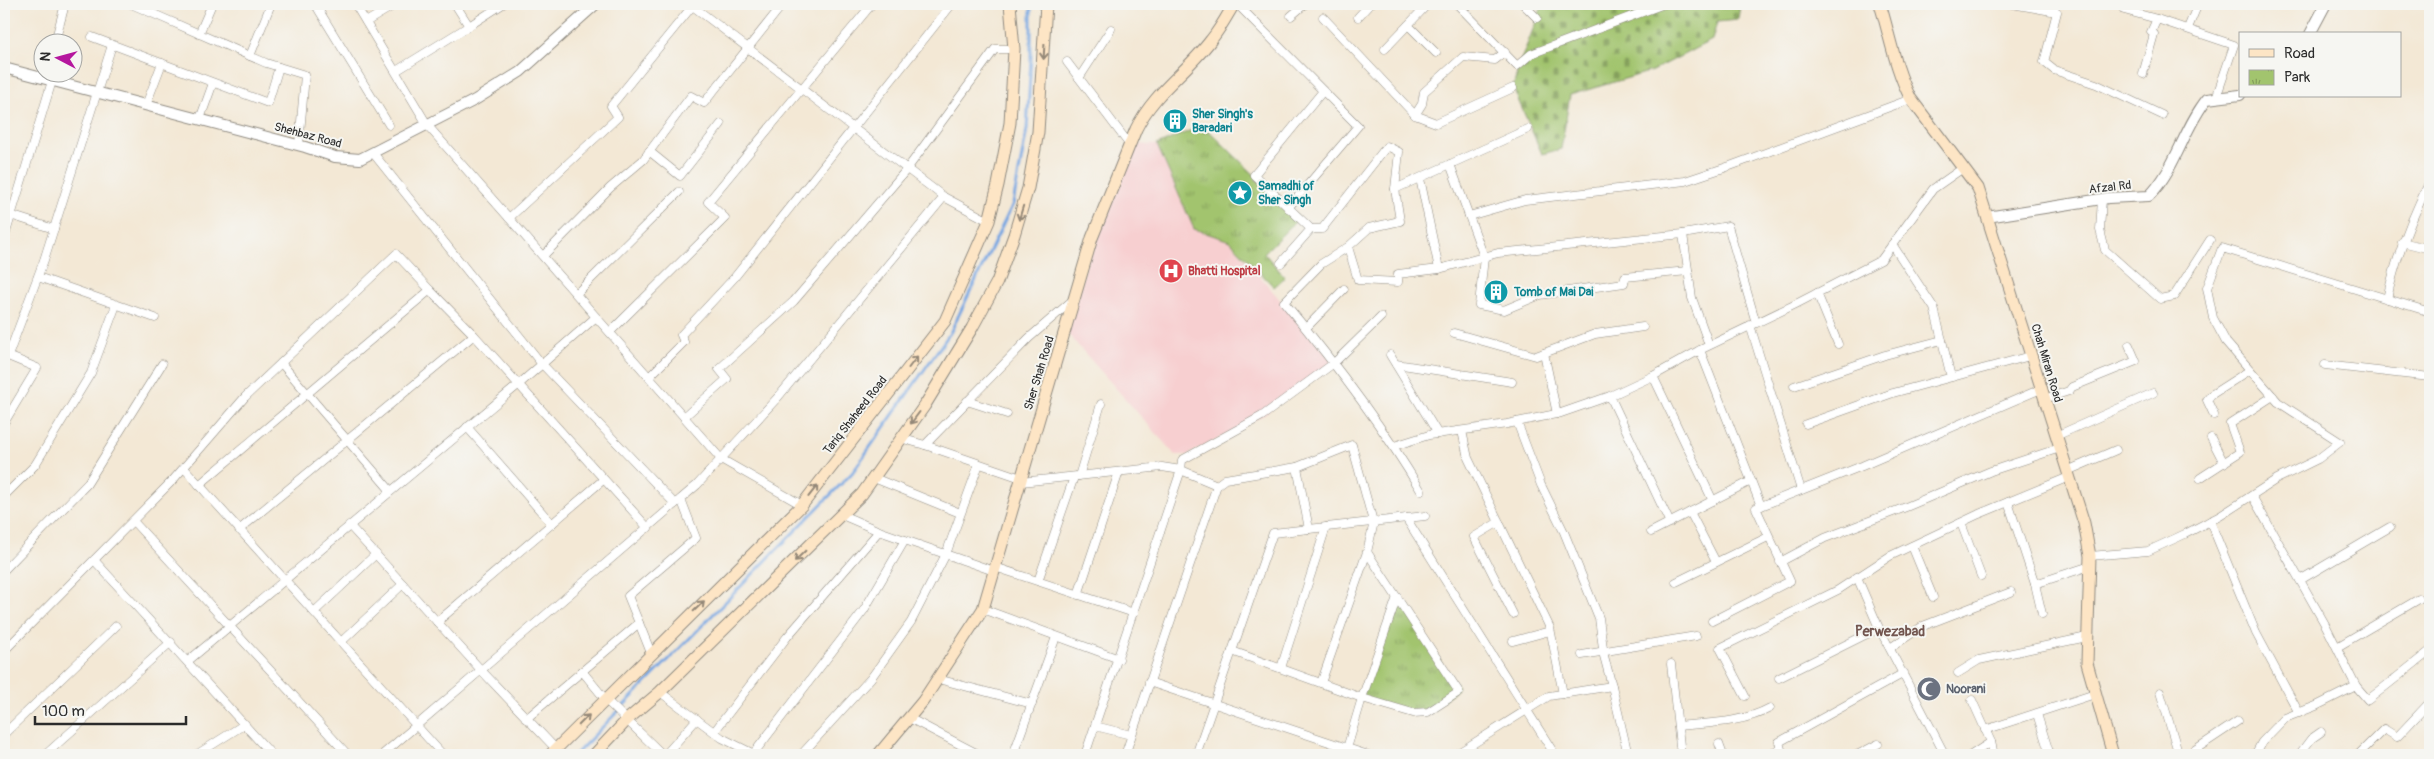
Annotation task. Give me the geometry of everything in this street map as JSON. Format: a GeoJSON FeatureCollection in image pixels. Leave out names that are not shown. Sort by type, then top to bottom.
{"type":"FeatureCollection","features":[{"type":"Feature","properties":{"kind":"main road","name":"Tariq Shaheed Road"},"geometry":{"type":"LineString","coordinates":[[553,752],[802,505],[944,321],[989,220],[1010,123],[1014,49],[1010,4]]}},
{"type":"Feature","properties":{"kind":"main road"},"geometry":{"type":"LineString","coordinates":[[594,755],[626,718],[660,692],[842,515],[874,478],[900,438],[925,405],[972,328],[996,282],[1014,235],[1028,188],[1038,132],[1046,4]]}},
{"type":"Feature","properties":{"kind":"main road","name":"Sher Shah Road"},"geometry":{"type":"LineString","coordinates":[[879,755],[938,679],[983,609],[1092,238],[1129,144],[1144,113],[1155,98],[1210,41],[1236,4]]}},
{"type":"Feature","properties":{"kind":"main road","name":"Chah Miran Road"},"geometry":{"type":"LineString","coordinates":[[1880,4],[1891,51],[1911,99],[1978,188],[2084,523],[2090,561],[2087,663],[2113,755]]}},
{"type":"Feature","properties":{"kind":"street"},"geometry":{"type":"LineString","coordinates":[[58,32],[65,4]]}},
{"type":"Feature","properties":{"kind":"street"},"geometry":{"type":"LineString","coordinates":[[130,4],[250,56],[305,75],[299,145]]}},
{"type":"Feature","properties":{"kind":"street"},"geometry":{"type":"LineString","coordinates":[[150,12],[153,4]]}},
{"type":"Feature","properties":{"kind":"street"},"geometry":{"type":"LineString","coordinates":[[199,34],[212,4]]}},
{"type":"Feature","properties":{"kind":"street"},"geometry":{"type":"LineString","coordinates":[[250,56],[271,4]]}},
{"type":"Feature","properties":{"kind":"street"},"geometry":{"type":"LineString","coordinates":[[315,4],[389,125]]}},
{"type":"Feature","properties":{"kind":"street"},"geometry":{"type":"LineString","coordinates":[[355,4],[428,126],[721,459],[802,505]]}},
{"type":"Feature","properties":{"kind":"street"},"geometry":{"type":"LineString","coordinates":[[366,22],[396,4]]}},
{"type":"Feature","properties":{"kind":"street"},"geometry":{"type":"LineString","coordinates":[[455,4],[469,26]]}},
{"type":"Feature","properties":{"kind":"street"},"geometry":{"type":"LineString","coordinates":[[396,71],[503,4]]}},
{"type":"Feature","properties":{"kind":"street","name":"Shehbaz Road"},"geometry":{"type":"LineString","coordinates":[[64,82],[299,145],[335,157],[360,159],[428,126],[520,72],[596,4]]}},
{"type":"Feature","properties":{"kind":"street"},"geometry":{"type":"LineString","coordinates":[[543,256],[610,188],[643,160],[691,96],[704,103],[783,4]]}},
{"type":"Feature","properties":{"kind":"street"},"geometry":{"type":"LineString","coordinates":[[610,332],[725,218],[708,202],[872,4]]}},
{"type":"Feature","properties":{"kind":"street"},"geometry":{"type":"LineString","coordinates":[[649,377],[684,342],[681,334],[734,278],[952,4]]}},
{"type":"Feature","properties":{"kind":"street"},"geometry":{"type":"LineString","coordinates":[[1236,4],[1358,126],[1288,208]]}},
{"type":"Feature","properties":{"kind":"street"},"geometry":{"type":"LineString","coordinates":[[1291,16],[1305,4]]}},
{"type":"Feature","properties":{"kind":"street"},"geometry":{"type":"LineString","coordinates":[[1358,17],[1370,4]]}},
{"type":"Feature","properties":{"kind":"street"},"geometry":{"type":"LineString","coordinates":[[1386,49],[1428,4]]}},
{"type":"Feature","properties":{"kind":"street"},"geometry":{"type":"LineString","coordinates":[[1457,4],[1517,66],[1531,54],[1664,4]]}},
{"type":"Feature","properties":{"kind":"street"},"geometry":{"type":"LineString","coordinates":[[1523,4],[1538,18]]}},
{"type":"Feature","properties":{"kind":"street"},"geometry":{"type":"LineString","coordinates":[[2012,4],[2057,12],[2044,62],[2054,70],[2096,84],[2162,115]]}},
{"type":"Feature","properties":{"kind":"street"},"geometry":{"type":"LineString","coordinates":[[2124,4],[2124,10],[2188,28],[2234,45],[2216,98]]}},
{"type":"Feature","properties":{"kind":"street"},"geometry":{"type":"LineString","coordinates":[[2188,28],[2198,4]]}},
{"type":"Feature","properties":{"kind":"street"},"geometry":{"type":"LineString","coordinates":[[2311,32],[2326,4]]}},
{"type":"Feature","properties":{"kind":"street"},"geometry":{"type":"LineString","coordinates":[[509,218],[618,117],[611,106],[692,5],[944,197],[989,220]]}},
{"type":"Feature","properties":{"kind":"street"},"geometry":{"type":"LineString","coordinates":[[1323,17],[1415,115],[1436,123],[1513,88]]}},
{"type":"Feature","properties":{"kind":"street"},"geometry":{"type":"LineString","coordinates":[[2143,74],[2154,34],[2152,32],[2157,19]]}},
{"type":"Feature","properties":{"kind":"street"},"geometry":{"type":"LineString","coordinates":[[1408,25],[1436,53]]}},
{"type":"Feature","properties":{"kind":"street"},"geometry":{"type":"LineString","coordinates":[[1079,78],[1111,30]]}},
{"type":"Feature","properties":{"kind":"street"},"geometry":{"type":"LineString","coordinates":[[92,37],[268,103],[279,67]]}},
{"type":"Feature","properties":{"kind":"street"},"geometry":{"type":"LineString","coordinates":[[4,422],[36,368],[8,356],[38,277],[112,45]]}},
{"type":"Feature","properties":{"kind":"street"},"geometry":{"type":"LineString","coordinates":[[684,417],[727,379],[719,369],[794,301],[907,169],[995,49],[1014,49]]}},
{"type":"Feature","properties":{"kind":"street"},"geometry":{"type":"LineString","coordinates":[[1415,115],[1422,104],[1424,92],[1463,57],[1495,60],[1505,52]]}},
{"type":"Feature","properties":{"kind":"street"},"geometry":{"type":"LineString","coordinates":[[1068,62],[1129,144]]}},
{"type":"Feature","properties":{"kind":"street"},"geometry":{"type":"LineString","coordinates":[[146,105],[162,63]]}},
{"type":"Feature","properties":{"kind":"street","name":"Shehbaz Road"},"geometry":{"type":"LineString","coordinates":[[4,68],[32,74]]}},
{"type":"Feature","properties":{"kind":"street"},"geometry":{"type":"LineString","coordinates":[[4,239],[8,214],[47,82]]}},
{"type":"Feature","properties":{"kind":"street"},"geometry":{"type":"LineString","coordinates":[[200,119],[213,83]]}},
{"type":"Feature","properties":{"kind":"street"},"geometry":{"type":"LineString","coordinates":[[1323,91],[1254,175],[1310,229],[1322,229],[1387,146],[1399,152],[1395,189],[1400,221],[1370,228],[1348,247],[1321,264],[1284,302],[1334,362],[1394,446],[1420,491]]}},
{"type":"Feature","properties":{"kind":"street","name":"Afzal Rd"},"geometry":{"type":"LineString","coordinates":[[1988,217],[2102,199],[2149,196],[2161,184],[2197,111],[2207,99],[2239,95]]}},
{"type":"Feature","properties":{"kind":"street"},"geometry":{"type":"LineString","coordinates":[[1469,216],[1525,200],[1685,181],[1911,99]]}},
{"type":"Feature","properties":{"kind":"street"},"geometry":{"type":"LineString","coordinates":[[649,151],[680,176],[721,124]]}},
{"type":"Feature","properties":{"kind":"street"},"geometry":{"type":"LineString","coordinates":[[1395,189],[1528,129]]}},
{"type":"Feature","properties":{"kind":"street"},"geometry":{"type":"LineString","coordinates":[[373,153],[541,363],[675,504]]}},
{"type":"Feature","properties":{"kind":"street"},"geometry":{"type":"LineString","coordinates":[[1450,164],[1484,257],[1479,305],[1504,310],[1540,295],[1624,283],[1625,276],[1688,270]]}},
{"type":"Feature","properties":{"kind":"street"},"geometry":{"type":"LineString","coordinates":[[1394,446],[1438,434],[1557,414],[1610,396],[1653,376],[1709,345],[1881,260],[1933,189],[1963,168]]}},
{"type":"Feature","properties":{"kind":"street"},"geometry":{"type":"LineString","coordinates":[[2387,298],[2393,268],[2408,224],[2430,181]]}},
{"type":"Feature","properties":{"kind":"street"},"geometry":{"type":"LineString","coordinates":[[1421,183],[1439,269]]}},
{"type":"Feature","properties":{"kind":"street"},"geometry":{"type":"LineString","coordinates":[[576,294],[679,192]]}},
{"type":"Feature","properties":{"kind":"street"},"geometry":{"type":"LineString","coordinates":[[382,755],[681,499],[779,396],[944,197]]}},
{"type":"Feature","properties":{"kind":"street"},"geometry":{"type":"LineString","coordinates":[[2102,199],[2100,230],[2105,250],[2160,299],[2174,296],[2210,240]]}},
{"type":"Feature","properties":{"kind":"street"},"geometry":{"type":"LineString","coordinates":[[8,214],[54,229]]}},
{"type":"Feature","properties":{"kind":"street"},"geometry":{"type":"LineString","coordinates":[[1348,247],[1358,280],[1398,282],[1398,274],[1439,269],[1498,253],[1683,234],[1728,226],[1753,324],[1801,490]]}},
{"type":"Feature","properties":{"kind":"street"},"geometry":{"type":"LineString","coordinates":[[1281,262],[1310,229]]}},
{"type":"Feature","properties":{"kind":"street"},"geometry":{"type":"LineString","coordinates":[[1683,234],[1692,298],[1709,345]]}},
{"type":"Feature","properties":{"kind":"street"},"geometry":{"type":"LineString","coordinates":[[2402,242],[2430,249]]}},
{"type":"Feature","properties":{"kind":"street"},"geometry":{"type":"LineString","coordinates":[[1892,244],[1934,308],[1951,377]]}},
{"type":"Feature","properties":{"kind":"street"},"geometry":{"type":"LineString","coordinates":[[2035,584],[2090,561],[2148,551],[2210,521],[2277,479],[2318,459],[2340,442],[2273,396],[2226,342],[2213,318],[2207,288],[2222,248],[2430,312]]}},
{"type":"Feature","properties":{"kind":"street"},"geometry":{"type":"LineString","coordinates":[[4,651],[184,468],[245,397],[396,254],[474,335],[648,528]]}},
{"type":"Feature","properties":{"kind":"street"},"geometry":{"type":"LineString","coordinates":[[38,277],[155,318]]}},
{"type":"Feature","properties":{"kind":"street"},"geometry":{"type":"LineString","coordinates":[[1306,328],[1344,289]]}},
{"type":"Feature","properties":{"kind":"street"},"geometry":{"type":"LineString","coordinates":[[199,485],[430,290]]}},
{"type":"Feature","properties":{"kind":"street"},"geometry":{"type":"LineString","coordinates":[[1817,293],[1838,344]]}},
{"type":"Feature","properties":{"kind":"street"},"geometry":{"type":"LineString","coordinates":[[926,445],[1029,338],[1074,299]]}},
{"type":"Feature","properties":{"kind":"street"},"geometry":{"type":"LineString","coordinates":[[4,496],[35,465],[91,373],[116,305]]}},
{"type":"Feature","properties":{"kind":"street"},"geometry":{"type":"LineString","coordinates":[[188,661],[390,490],[518,386],[541,363],[596,316]]}},
{"type":"Feature","properties":{"kind":"street"},"geometry":{"type":"LineString","coordinates":[[1085,755],[1182,470],[1182,460],[1262,416],[1334,362],[1381,317]]}},
{"type":"Feature","properties":{"kind":"street"},"geometry":{"type":"LineString","coordinates":[[1454,333],[1536,356],[1595,334],[1643,327]]}},
{"type":"Feature","properties":{"kind":"street"},"geometry":{"type":"LineString","coordinates":[[239,530],[474,335]]}},
{"type":"Feature","properties":{"kind":"street"},"geometry":{"type":"LineString","coordinates":[[1794,386],[1886,355],[1942,340]]}},
{"type":"Feature","properties":{"kind":"street"},"geometry":{"type":"LineString","coordinates":[[1712,621],[1790,581],[1756,508],[2042,394],[2069,391],[2072,387],[2136,360],[2130,345]]}},
{"type":"Feature","properties":{"kind":"street"},"geometry":{"type":"LineString","coordinates":[[1700,350],[1761,506]]}},
{"type":"Feature","properties":{"kind":"street"},"geometry":{"type":"LineString","coordinates":[[1544,354],[1557,414]]}},
{"type":"Feature","properties":{"kind":"street"},"geometry":{"type":"LineString","coordinates":[[1390,355],[1438,434]]}},
{"type":"Feature","properties":{"kind":"street"},"geometry":{"type":"LineString","coordinates":[[1806,424],[1893,393],[2030,356]]}},
{"type":"Feature","properties":{"kind":"street"},"geometry":{"type":"LineString","coordinates":[[281,363],[390,490]]}},
{"type":"Feature","properties":{"kind":"street"},"geometry":{"type":"LineString","coordinates":[[4,570],[87,484],[162,364]]}},
{"type":"Feature","properties":{"kind":"street"},"geometry":{"type":"LineString","coordinates":[[1396,364],[1512,382]]}},
{"type":"Feature","properties":{"kind":"street"},"geometry":{"type":"LineString","coordinates":[[2325,365],[2430,378]]}},
{"type":"Feature","properties":{"kind":"street"},"geometry":{"type":"LineString","coordinates":[[2214,415],[2207,400],[2211,395],[2250,370]]}},
{"type":"Feature","properties":{"kind":"street"},"geometry":{"type":"LineString","coordinates":[[1653,376],[1713,501]]}},
{"type":"Feature","properties":{"kind":"street"},"geometry":{"type":"LineString","coordinates":[[2056,436],[2153,394]]}},
{"type":"Feature","properties":{"kind":"street"},"geometry":{"type":"LineString","coordinates":[[1610,396],[1670,523]]}},
{"type":"Feature","properties":{"kind":"street"},"geometry":{"type":"LineString","coordinates":[[2200,478],[2240,452],[2230,424],[2273,396]]}},
{"type":"Feature","properties":{"kind":"street"},"geometry":{"type":"LineString","coordinates":[[967,401],[1007,414]]}},
{"type":"Feature","properties":{"kind":"street"},"geometry":{"type":"LineString","coordinates":[[1038,582],[1101,404]]}},
{"type":"Feature","properties":{"kind":"street"},"geometry":{"type":"LineString","coordinates":[[1516,422],[1541,485],[1564,532],[1599,618],[1604,652],[1628,755]]}},
{"type":"Feature","properties":{"kind":"street"},"geometry":{"type":"LineString","coordinates":[[467,427],[552,524]]}},
{"type":"Feature","properties":{"kind":"street"},"geometry":{"type":"LineString","coordinates":[[1462,431],[1468,458],[1550,631],[1563,694]]}},
{"type":"Feature","properties":{"kind":"street"},"geometry":{"type":"LineString","coordinates":[[900,438],[926,445],[1021,480],[1162,467],[1182,470],[1217,485]]}},
{"type":"Feature","properties":{"kind":"street"},"geometry":{"type":"LineString","coordinates":[[2211,438],[2224,462]]}},
{"type":"Feature","properties":{"kind":"street"},"geometry":{"type":"LineString","coordinates":[[1125,755],[1217,485],[1224,479],[1296,467],[1352,445],[1373,520],[1367,552],[1321,683]]}},
{"type":"Feature","properties":{"kind":"street"},"geometry":{"type":"LineString","coordinates":[[1780,562],[1826,538],[1991,471],[2060,448]]}},
{"type":"Feature","properties":{"kind":"street"},"geometry":{"type":"LineString","coordinates":[[1745,696],[1720,648],[1838,590],[1890,556],[2116,450]]}},
{"type":"Feature","properties":{"kind":"street"},"geometry":{"type":"LineString","coordinates":[[801,755],[872,678],[911,622],[946,554],[979,464]]}},
{"type":"Feature","properties":{"kind":"street"},"geometry":{"type":"LineString","coordinates":[[1296,467],[1308,529]]}},
{"type":"Feature","properties":{"kind":"street"},"geometry":{"type":"LineString","coordinates":[[184,468],[443,755]]}},
{"type":"Feature","properties":{"kind":"street"},"geometry":{"type":"LineString","coordinates":[[1078,595],[1119,472]]}},
{"type":"Feature","properties":{"kind":"street"},"geometry":{"type":"LineString","coordinates":[[874,478],[960,513]]}},
{"type":"Feature","properties":{"kind":"street"},"geometry":{"type":"LineString","coordinates":[[437,622],[603,480]]}},
{"type":"Feature","properties":{"kind":"street"},"geometry":{"type":"LineString","coordinates":[[1651,532],[1752,481]]}},
{"type":"Feature","properties":{"kind":"street"},"geometry":{"type":"LineString","coordinates":[[2252,496],[2337,647],[2356,686],[2368,700],[2430,651]]}},
{"type":"Feature","properties":{"kind":"street"},"geometry":{"type":"LineString","coordinates":[[651,653],[628,596],[696,538],[681,499]]}},
{"type":"Feature","properties":{"kind":"street"},"geometry":{"type":"LineString","coordinates":[[2008,502],[2035,584],[2042,614]]}},
{"type":"Feature","properties":{"kind":"street"},"geometry":{"type":"LineString","coordinates":[[1690,512],[1716,562]]}},
{"type":"Feature","properties":{"kind":"street"},"geometry":{"type":"LineString","coordinates":[[842,515],[879,531],[946,554],[1134,613]]}},
{"type":"Feature","properties":{"kind":"street"},"geometry":{"type":"LineString","coordinates":[[1196,755],[1273,533],[1373,520],[1425,516]]}},
{"type":"Feature","properties":{"kind":"street"},"geometry":{"type":"LineString","coordinates":[[1406,518],[1555,755]]}},
{"type":"Feature","properties":{"kind":"street"},"geometry":{"type":"LineString","coordinates":[[132,521],[348,755]]}},
{"type":"Feature","properties":{"kind":"street"},"geometry":{"type":"LineString","coordinates":[[2210,521],[2256,633],[2299,713]]}},
{"type":"Feature","properties":{"kind":"street"},"geometry":{"type":"LineString","coordinates":[[1499,522],[1474,537],[1513,614]]}},
{"type":"Feature","properties":{"kind":"street"},"geometry":{"type":"LineString","coordinates":[[1960,523],[1980,576]]}},
{"type":"Feature","properties":{"kind":"street"},"geometry":{"type":"LineString","coordinates":[[350,524],[526,719],[553,752]]}},
{"type":"Feature","properties":{"kind":"street"},"geometry":{"type":"LineString","coordinates":[[1280,668],[1326,527]]}},
{"type":"Feature","properties":{"kind":"street"},"geometry":{"type":"LineString","coordinates":[[2300,580],[2390,527]]}},
{"type":"Feature","properties":{"kind":"street"},"geometry":{"type":"LineString","coordinates":[[714,732],[787,637],[879,531]]}},
{"type":"Feature","properties":{"kind":"street"},"geometry":{"type":"LineString","coordinates":[[1676,582],[1768,537]]}},
{"type":"Feature","properties":{"kind":"street"},"geometry":{"type":"LineString","coordinates":[[660,692],[714,732],[755,754],[864,610],[905,540]]}},
{"type":"Feature","properties":{"kind":"street"},"geometry":{"type":"LineString","coordinates":[[1912,546],[1932,597]]}},
{"type":"Feature","properties":{"kind":"street"},"geometry":{"type":"LineString","coordinates":[[1232,651],[1362,698],[1413,713],[1428,712],[1459,692],[1367,552]]}},
{"type":"Feature","properties":{"kind":"street"},"geometry":{"type":"LineString","coordinates":[[314,612],[376,554]]}},
{"type":"Feature","properties":{"kind":"street"},"geometry":{"type":"LineString","coordinates":[[94,560],[171,642],[272,755]]}},
{"type":"Feature","properties":{"kind":"street"},"geometry":{"type":"LineString","coordinates":[[1857,577],[1879,628],[1945,755]]}},
{"type":"Feature","properties":{"kind":"street"},"geometry":{"type":"LineString","coordinates":[[341,642],[403,584]]}},
{"type":"Feature","properties":{"kind":"street"},"geometry":{"type":"LineString","coordinates":[[1890,648],[1923,626],[2010,592]]}},
{"type":"Feature","properties":{"kind":"street"},"geometry":{"type":"LineString","coordinates":[[1346,752],[1362,698],[1397,597]]}},
{"type":"Feature","properties":{"kind":"street"},"geometry":{"type":"LineString","coordinates":[[2337,647],[2419,599]]}},
{"type":"Feature","properties":{"kind":"street"},"geometry":{"type":"LineString","coordinates":[[983,609],[1118,658]]}},
{"type":"Feature","properties":{"kind":"street"},"geometry":{"type":"LineString","coordinates":[[526,719],[639,623]]}},
{"type":"Feature","properties":{"kind":"street"},"geometry":{"type":"LineString","coordinates":[[4,734],[116,626]]}},
{"type":"Feature","properties":{"kind":"street"},"geometry":{"type":"LineString","coordinates":[[1779,678],[1879,628]]}},
{"type":"Feature","properties":{"kind":"street"},"geometry":{"type":"LineString","coordinates":[[1513,641],[1550,631]]}},
{"type":"Feature","properties":{"kind":"street"},"geometry":{"type":"LineString","coordinates":[[1013,755],[1056,636]]}},
{"type":"Feature","properties":{"kind":"street"},"geometry":{"type":"LineString","coordinates":[[1582,655],[1696,636]]}},
{"type":"Feature","properties":{"kind":"street"},"geometry":{"type":"LineString","coordinates":[[1958,673],[1979,660],[2087,637]]}},
{"type":"Feature","properties":{"kind":"street"},"geometry":{"type":"LineString","coordinates":[[45,755],[171,642]]}},
{"type":"Feature","properties":{"kind":"street"},"geometry":{"type":"LineString","coordinates":[[1671,664],[1682,755]]}},
{"type":"Feature","properties":{"kind":"street"},"geometry":{"type":"LineString","coordinates":[[582,671],[607,700],[664,755],[697,719]]}},
{"type":"Feature","properties":{"kind":"street"},"geometry":{"type":"LineString","coordinates":[[1766,755],[1781,749],[1779,742],[1904,673]]}},
{"type":"Feature","properties":{"kind":"street"},"geometry":{"type":"LineString","coordinates":[[938,679],[1032,704]]}},
{"type":"Feature","properties":{"kind":"street"},"geometry":{"type":"LineString","coordinates":[[1149,682],[1214,703],[1346,752],[1368,755]]}},
{"type":"Feature","properties":{"kind":"street"},"geometry":{"type":"LineString","coordinates":[[1455,755],[1548,696],[1612,686]]}},
{"type":"Feature","properties":{"kind":"street"},"geometry":{"type":"LineString","coordinates":[[2255,755],[2262,742],[2285,718],[2356,686]]}},
{"type":"Feature","properties":{"kind":"street"},"geometry":{"type":"LineString","coordinates":[[2160,692],[2179,755]]}},
{"type":"Feature","properties":{"kind":"street"},"geometry":{"type":"LineString","coordinates":[[1985,730],[2095,694]]}},
{"type":"Feature","properties":{"kind":"street"},"geometry":{"type":"LineString","coordinates":[[1972,700],[1994,755]]}},
{"type":"Feature","properties":{"kind":"street"},"geometry":{"type":"LineString","coordinates":[[2358,755],[2384,729],[2397,737],[2430,702]]}},
{"type":"Feature","properties":{"kind":"street"},"geometry":{"type":"LineString","coordinates":[[1678,726],[1721,722],[1762,712],[1770,708]]}},
{"type":"Feature","properties":{"kind":"street"},"geometry":{"type":"LineString","coordinates":[[2037,714],[2050,755]]}},
{"type":"Feature","properties":{"kind":"street"},"geometry":{"type":"LineString","coordinates":[[909,718],[980,755]]}},
{"type":"Feature","properties":{"kind":"street"},"geometry":{"type":"LineString","coordinates":[[2187,755],[2238,721]]}},
{"type":"Feature","properties":{"kind":"street"},"geometry":{"type":"LineString","coordinates":[[196,755],[245,724]]}},
{"type":"Feature","properties":{"kind":"street"},"geometry":{"type":"LineString","coordinates":[[1095,726],[1132,736]]}},
{"type":"Feature","properties":{"kind":"street"},"geometry":{"type":"LineString","coordinates":[[2299,755],[2311,740],[2321,732]]}},
{"type":"Feature","properties":{"kind":"street"},"geometry":{"type":"LineString","coordinates":[[1971,755],[1990,742]]}},
{"type":"Feature","properties":{"kind":"street"},"geometry":{"type":"LineString","coordinates":[[1719,744],[1724,755]]}},
{"type":"Feature","properties":{"kind":"street"},"geometry":{"type":"LineString","coordinates":[[1857,755],[1878,744]]}},
{"type":"Feature","properties":{"kind":"shaded area","name":"Bhatti Hospital"},"geometry":{"type":"Polygon","coordinates":[[[1129,144],[1157,145],[1194,229],[1230,241],[1334,363],[1262,416],[1187,455],[1175,455],[1067,333],[1096,229],[1129,144]]]}},
{"type":"Feature","properties":{"kind":"green space"},"geometry":{"type":"Polygon","coordinates":[[[1543,4],[1740,4],[1738,20],[1717,22],[1712,40],[1652,71],[1570,95],[1561,149],[1542,154],[1513,88],[1519,65],[1543,4]]]}},
{"type":"Feature","properties":{"kind":"green space"},"geometry":{"type":"Polygon","coordinates":[[[1203,125],[1299,218],[1264,253],[1285,277],[1274,287],[1230,241],[1194,229],[1157,145],[1203,125]]]}},
{"type":"Feature","properties":{"kind":"green space"},"geometry":{"type":"Polygon","coordinates":[[[1397,597],[1458,688],[1445,699],[1422,710],[1402,710],[1362,698],[1397,597]]]}},
{"type":"Feature","properties":{"kind":"waterway"},"geometry":{"type":"LineString","coordinates":[[575,755],[852,473],[950,333],[1013,204],[1027,129],[1031,58],[1031,4]]}},
{"type":"Feature","properties":{"kind":"place","name":"Sher Singh's Baradari"},"geometry":{"type":"Point","coordinates":[1175,121]}},
{"type":"Feature","properties":{"kind":"place","name":"Samadhi of Sher Singh"},"geometry":{"type":"Point","coordinates":[1240,193]}},
{"type":"Feature","properties":{"kind":"place","name":"Bhatti Hospital"},"geometry":{"type":"Point","coordinates":[1171,271]}},
{"type":"Feature","properties":{"kind":"place","name":"Tomb of Mai Dai"},"geometry":{"type":"Point","coordinates":[1496,292]}},
{"type":"Feature","properties":{"kind":"place","name":"Noorani"},"geometry":{"type":"Point","coordinates":[1929,689]}},
{"type":"Feature","properties":{"kind":"district","name":"Perwezabad"},"geometry":{"type":"Point","coordinates":[1890,631]}}]}
